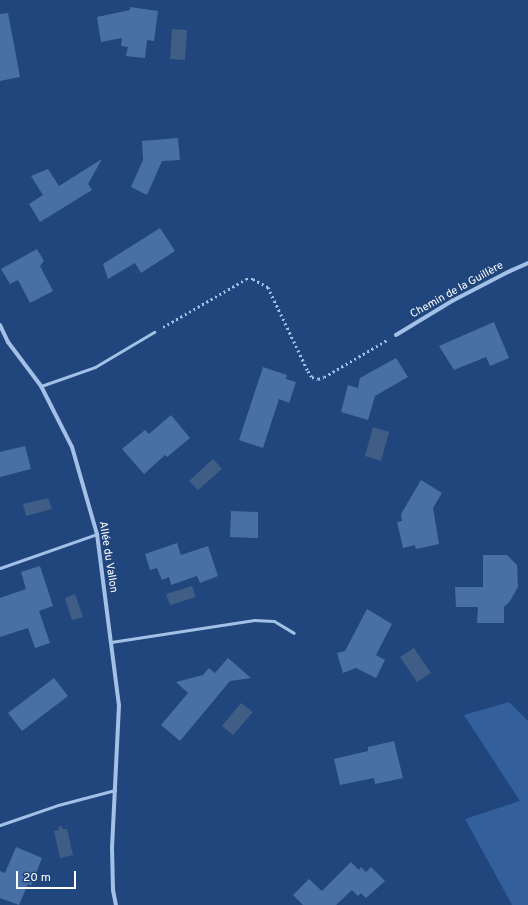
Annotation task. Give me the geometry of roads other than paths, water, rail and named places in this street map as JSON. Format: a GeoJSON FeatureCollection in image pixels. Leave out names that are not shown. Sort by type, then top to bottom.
{"type":"FeatureCollection","features":[{"type":"Feature","properties":{"kind":"street","name":"Chemin de la Guillère"},"geometry":{"type":"LineString","coordinates":[[396,335],[466,294],[508,272],[528,264]]}},
{"type":"Feature","properties":{"kind":"street","name":"Allée du Vallon"},"geometry":{"type":"LineString","coordinates":[[0,325],[8,342],[41,386],[72,447],[97,534],[119,705],[112,848],[113,890],[116,905]]}},
{"type":"Feature","properties":{"kind":"lane"},"geometry":{"type":"LineString","coordinates":[[41,386],[95,367],[154,332]]}},
{"type":"Feature","properties":{"kind":"lane"},"geometry":{"type":"LineString","coordinates":[[0,568],[97,534]]}},
{"type":"Feature","properties":{"kind":"lane"},"geometry":{"type":"LineString","coordinates":[[110,642],[254,620],[274,621],[294,634]]}},
{"type":"Feature","properties":{"kind":"lane"},"geometry":{"type":"LineString","coordinates":[[0,825],[58,805],[115,790]]}}]}
